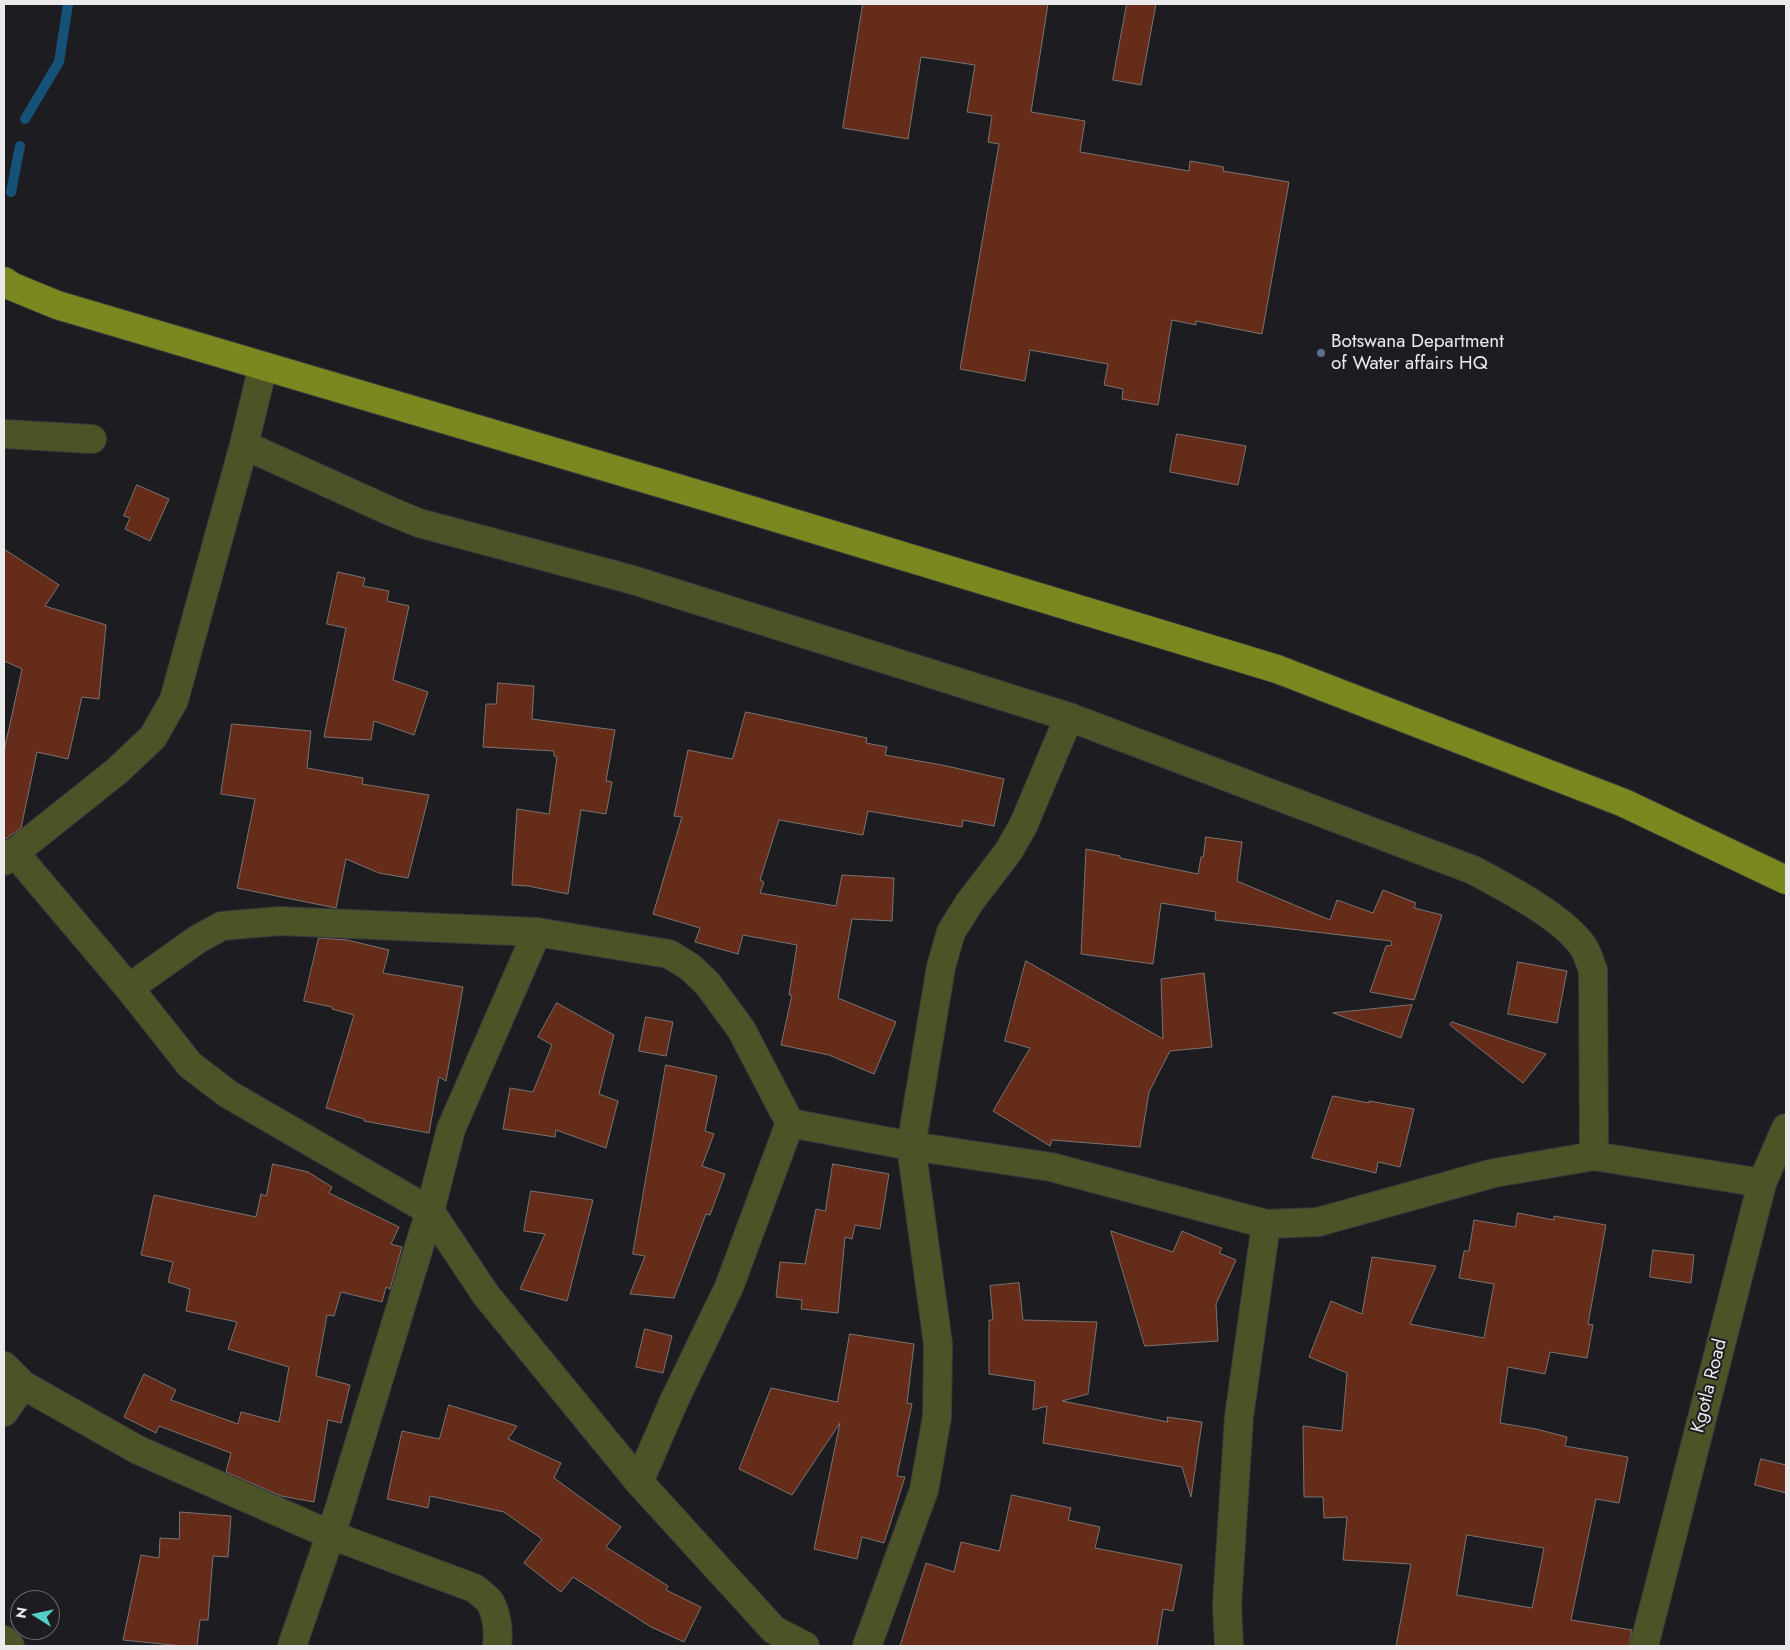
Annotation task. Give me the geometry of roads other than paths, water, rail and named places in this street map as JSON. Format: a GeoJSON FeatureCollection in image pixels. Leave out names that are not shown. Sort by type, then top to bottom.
{"type":"FeatureCollection","features":[{"type":"Feature","properties":{"kind":"main road"},"geometry":{"type":"LineString","coordinates":[[6,284],[57,305],[714,499],[1277,669],[1624,803],[1786,880]]}},
{"type":"Feature","properties":{"kind":"street"},"geometry":{"type":"LineString","coordinates":[[263,366],[244,445],[174,700],[153,737],[146,744],[117,771],[9,856],[129,988],[190,1065],[228,1094],[430,1211],[486,1295],[639,1482],[773,1638],[805,1646]]}},
{"type":"Feature","properties":{"kind":"street"},"geometry":{"type":"LineString","coordinates":[[4,434],[92,439]]}},
{"type":"Feature","properties":{"kind":"street"},"geometry":{"type":"LineString","coordinates":[[244,445],[419,523],[633,580],[1069,717],[1473,870],[1518,895],[1570,931],[1584,949],[1593,970],[1594,1156]]}},
{"type":"Feature","properties":{"kind":"street"},"geometry":{"type":"LineString","coordinates":[[867,1646],[924,1490],[937,1417],[938,1344],[911,1146],[941,967],[951,932],[1008,852],[1023,826],[1069,717]]}},
{"type":"Feature","properties":{"kind":"street"},"geometry":{"type":"LineString","coordinates":[[129,988],[198,939],[222,926],[280,921],[538,932],[669,954],[690,967],[707,983],[741,1029],[790,1123],[729,1287],[674,1401],[639,1482]]}},
{"type":"Feature","properties":{"kind":"street"},"geometry":{"type":"LineString","coordinates":[[292,1646],[331,1535],[430,1211],[451,1129],[538,932]]}},
{"type":"Feature","properties":{"kind":"street"},"geometry":{"type":"LineString","coordinates":[[790,1123],[911,1146],[1051,1167],[1266,1224],[1318,1222],[1494,1173],[1594,1156],[1762,1183]]}},
{"type":"Feature","properties":{"kind":"street","name":"Kgotla Road"},"geometry":{"type":"LineString","coordinates":[[1644,1646],[1762,1183],[1786,1128]]}},
{"type":"Feature","properties":{"kind":"street"},"geometry":{"type":"LineString","coordinates":[[1229,1646],[1226,1605],[1240,1417],[1266,1224]]}},
{"type":"Feature","properties":{"kind":"street"},"geometry":{"type":"LineString","coordinates":[[4,1366],[23,1385],[138,1450],[331,1535],[474,1588],[489,1601],[496,1619],[497,1646]]}},
{"type":"Feature","properties":{"kind":"street"},"geometry":{"type":"LineString","coordinates":[[4,1412],[23,1385]]}},
{"type":"Feature","properties":{"kind":"street"},"geometry":{"type":"LineString","coordinates":[[4,1640],[10,1646]]}},
{"type":"Feature","properties":{"kind":"waterway"},"geometry":{"type":"LineString","coordinates":[[25,119],[59,62],[68,4]]}},
{"type":"Feature","properties":{"kind":"waterway"},"geometry":{"type":"LineString","coordinates":[[11,192],[20,146]]}},
{"type":"Feature","properties":{"kind":"place","name":"Botswana Department of Water affairs HQ"},"geometry":{"type":"Point","coordinates":[1321,353]}}]}
